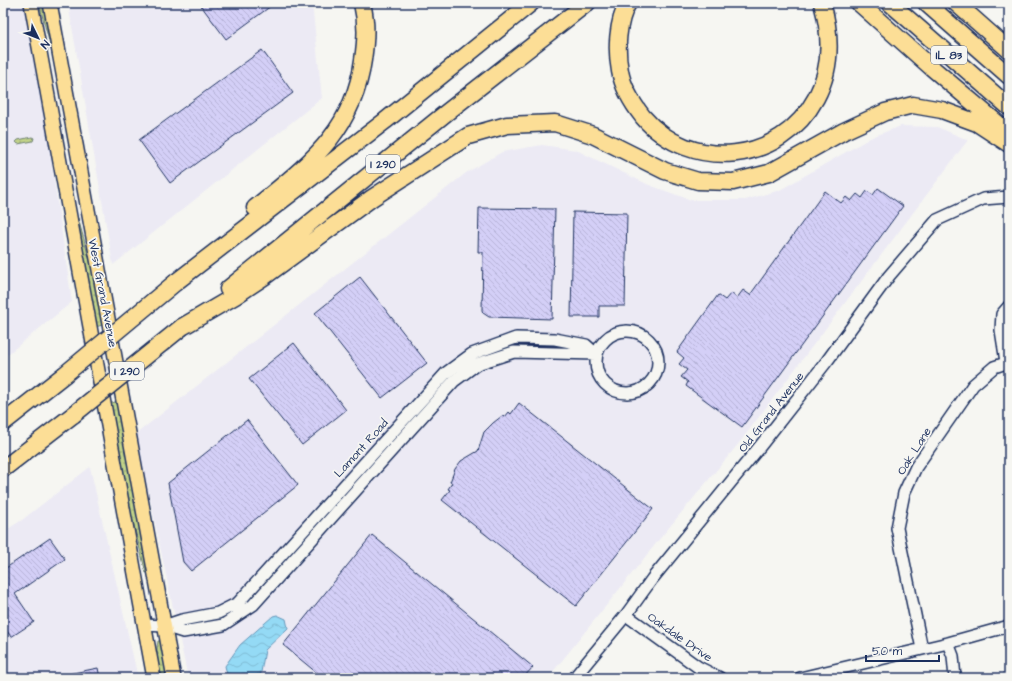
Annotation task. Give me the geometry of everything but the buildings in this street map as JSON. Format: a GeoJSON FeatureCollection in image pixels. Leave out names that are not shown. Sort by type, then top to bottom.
{"type":"FeatureCollection","features":[{"type":"Feature","properties":{"kind":"highway"},"geometry":{"type":"LineString","coordinates":[[176,282],[217,240],[308,164],[326,145],[341,123],[356,95],[361,74],[367,35],[362,3]]}},
{"type":"Feature","properties":{"kind":"highway","name":"I 290"},"geometry":{"type":"LineString","coordinates":[[3,423],[64,375],[176,282],[385,121],[531,3]]}},
{"type":"Feature","properties":{"kind":"highway","name":"I 290"},"geometry":{"type":"LineString","coordinates":[[3,469],[73,415],[446,113],[587,3]]}},
{"type":"Feature","properties":{"kind":"highway"},"geometry":{"type":"LineString","coordinates":[[628,3],[619,32],[617,45],[618,61],[624,86],[637,110],[650,125],[664,136],[678,144],[704,153],[734,154],[753,150],[769,144],[785,134],[809,110],[817,97],[822,83],[828,52],[826,18],[822,3]]}},
{"type":"Feature","properties":{"kind":"highway"},"geometry":{"type":"LineString","coordinates":[[859,3],[1009,133]]}},
{"type":"Feature","properties":{"kind":"highway","name":"IL 83"},"geometry":{"type":"LineString","coordinates":[[890,3],[1009,107]]}},
{"type":"Feature","properties":{"kind":"highway","name":"IL 83"},"geometry":{"type":"LineString","coordinates":[[926,3],[1009,76]]}},
{"type":"Feature","properties":{"kind":"highway"},"geometry":{"type":"LineString","coordinates":[[956,3],[1009,50]]}},
{"type":"Feature","properties":{"kind":"highway"},"geometry":{"type":"LineString","coordinates":[[182,327],[235,296],[265,276],[372,198],[468,136],[507,125],[555,124],[593,135],[666,171],[698,181],[733,182],[769,173],[844,131],[885,112],[913,105],[942,110],[977,123],[1009,144]]}},
{"type":"Feature","properties":{"kind":"main road","name":"West Grand Avenue"},"geometry":{"type":"LineString","coordinates":[[31,3],[154,678]]}},
{"type":"Feature","properties":{"kind":"main road","name":"West Grand Avenue"},"geometry":{"type":"LineString","coordinates":[[50,3],[174,678]]}},
{"type":"Feature","properties":{"kind":"street","name":"Old Grand Avenue"},"geometry":{"type":"LineString","coordinates":[[574,678],[626,615],[652,579],[827,361],[888,276],[937,220],[982,199],[1009,197]]}},
{"type":"Feature","properties":{"kind":"street","name":"Oak Lane"},"geometry":{"type":"LineString","coordinates":[[922,649],[897,528],[904,493],[916,467],[974,384],[994,366],[1007,362],[1001,330],[1002,314],[1009,306]]}},
{"type":"Feature","properties":{"kind":"street"},"geometry":{"type":"LineString","coordinates":[[622,330],[632,330],[642,334],[650,340],[658,357],[658,366],[650,383],[643,389],[635,392],[624,393],[613,390],[604,384],[598,375],[595,365],[596,354],[600,345],[613,333],[622,330]]}},
{"type":"Feature","properties":{"kind":"street","name":"Lamont Road"},"geometry":{"type":"LineString","coordinates":[[144,625],[164,626],[182,620],[218,613],[238,603],[446,373],[472,354],[516,338],[555,339],[586,345],[596,354]]}},
{"type":"Feature","properties":{"kind":"street","name":"Oakdale Drive"},"geometry":{"type":"LineString","coordinates":[[626,615],[698,667],[720,678]]}},
{"type":"Feature","properties":{"kind":"street"},"geometry":{"type":"LineString","coordinates":[[800,678],[948,643],[1009,626]]}},
{"type":"Feature","properties":{"kind":"street"},"geometry":{"type":"LineString","coordinates":[[948,643],[953,656],[955,678]]}},
{"type":"Feature","properties":{"kind":"shaded area"},"geometry":{"type":"Polygon","coordinates":[[[3,3],[25,3],[42,97],[72,302],[3,358],[3,3]]]}},
{"type":"Feature","properties":{"kind":"shaded area"},"geometry":{"type":"Polygon","coordinates":[[[68,3],[312,3],[322,98],[113,265],[68,3]]]}},
{"type":"Feature","properties":{"kind":"shaded area"},"geometry":{"type":"Polygon","coordinates":[[[901,126],[937,127],[968,140],[740,442],[548,678],[188,678],[136,434],[466,173],[502,152],[542,145],[576,150],[649,185],[691,200],[745,200],[780,190],[872,137],[901,126]]]}},
{"type":"Feature","properties":{"kind":"shaded area"},"geometry":{"type":"Polygon","coordinates":[[[90,467],[138,678],[3,678],[3,532],[22,520],[90,467]]]}},
{"type":"Feature","properties":{"kind":"green space"},"geometry":{"type":"Polygon","coordinates":[[[39,3],[44,3],[51,49],[39,3]]]}},
{"type":"Feature","properties":{"kind":"green space"},"geometry":{"type":"Polygon","coordinates":[[[32,137],[34,138],[33,141],[18,144],[16,142],[18,140],[32,137]]]}},
{"type":"Feature","properties":{"kind":"green space"},"geometry":{"type":"Polygon","coordinates":[[[78,218],[94,276],[102,325],[96,327],[76,219],[78,218]]]}},
{"type":"Feature","properties":{"kind":"green space"},"geometry":{"type":"Polygon","coordinates":[[[117,401],[148,572],[146,573],[129,506],[110,404],[117,401]]]}},
{"type":"Feature","properties":{"kind":"green space"},"geometry":{"type":"Polygon","coordinates":[[[158,641],[161,641],[167,678],[162,678],[157,655],[158,641]]]}},
{"type":"Feature","properties":{"kind":"water"},"geometry":{"type":"Polygon","coordinates":[[[277,615],[286,619],[288,628],[265,650],[260,678],[228,678],[225,666],[240,645],[273,616],[277,615]]]}}]}
